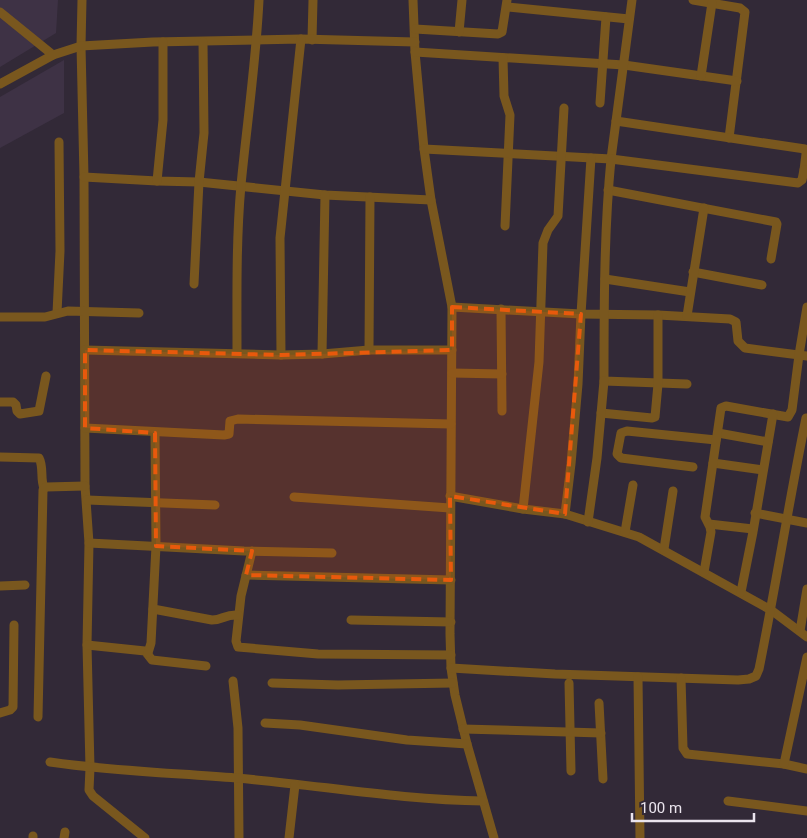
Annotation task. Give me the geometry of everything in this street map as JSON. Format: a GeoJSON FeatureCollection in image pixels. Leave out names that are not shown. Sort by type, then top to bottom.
{"type":"FeatureCollection","features":[{"type":"Feature","properties":{"kind":"street"},"geometry":{"type":"LineString","coordinates":[[82,0],[85,428],[89,543],[87,645],[89,790],[91,794],[145,838]]}},
{"type":"Feature","properties":{"kind":"street"},"geometry":{"type":"LineString","coordinates":[[237,353],[238,243],[241,186],[257,40],[259,0]]}},
{"type":"Feature","properties":{"kind":"street"},"geometry":{"type":"LineString","coordinates":[[312,40],[313,0]]}},
{"type":"Feature","properties":{"kind":"street"},"geometry":{"type":"LineString","coordinates":[[413,0],[424,149],[431,200],[452,307],[450,622],[453,683],[463,729],[494,838]]}},
{"type":"Feature","properties":{"kind":"street"},"geometry":{"type":"LineString","coordinates":[[459,32],[462,0]]}},
{"type":"Feature","properties":{"kind":"street"},"geometry":{"type":"LineString","coordinates":[[588,522],[604,381],[608,190],[632,0]]}},
{"type":"Feature","properties":{"kind":"street"},"geometry":{"type":"LineString","coordinates":[[693,0],[740,8],[745,12],[729,138]]}},
{"type":"Feature","properties":{"kind":"street"},"geometry":{"type":"LineString","coordinates":[[701,76],[712,3]]}},
{"type":"Feature","properties":{"kind":"street"},"geometry":{"type":"LineString","coordinates":[[415,29],[501,33],[504,26],[507,4],[629,19]]}},
{"type":"Feature","properties":{"kind":"street"},"geometry":{"type":"LineString","coordinates":[[0,12],[53,55]]}},
{"type":"Feature","properties":{"kind":"street"},"geometry":{"type":"LineString","coordinates":[[600,103],[606,17]]}},
{"type":"Feature","properties":{"kind":"street"},"geometry":{"type":"LineString","coordinates":[[281,355],[280,246],[301,39]]}},
{"type":"Feature","properties":{"kind":"street"},"geometry":{"type":"LineString","coordinates":[[0,84],[53,55],[81,46],[301,39],[415,47],[503,58],[624,66],[737,81]]}},
{"type":"Feature","properties":{"kind":"street"},"geometry":{"type":"LineString","coordinates":[[157,181],[163,120],[162,42]]}},
{"type":"Feature","properties":{"kind":"street"},"geometry":{"type":"LineString","coordinates":[[194,284],[199,182],[204,133],[203,42]]}},
{"type":"Feature","properties":{"kind":"street"},"geometry":{"type":"LineString","coordinates":[[503,58],[504,96],[510,115],[506,226]]}},
{"type":"Feature","properties":{"kind":"street"},"geometry":{"type":"LineString","coordinates":[[523,509],[539,362],[543,243],[548,230],[558,216],[564,108]]}},
{"type":"Feature","properties":{"kind":"street"},"geometry":{"type":"LineString","coordinates":[[424,149],[611,158],[798,183],[802,180],[806,170],[805,149],[616,121]]}},
{"type":"Feature","properties":{"kind":"street"},"geometry":{"type":"LineString","coordinates":[[57,313],[60,251],[59,142]]}},
{"type":"Feature","properties":{"kind":"street"},"geometry":{"type":"LineString","coordinates":[[565,514],[578,384],[591,158]]}},
{"type":"Feature","properties":{"kind":"street"},"geometry":{"type":"LineString","coordinates":[[84,176],[199,182],[325,195],[431,200]]}},
{"type":"Feature","properties":{"kind":"street"},"geometry":{"type":"LineString","coordinates":[[608,190],[776,222],[771,259]]}},
{"type":"Feature","properties":{"kind":"street"},"geometry":{"type":"LineString","coordinates":[[322,354],[325,195]]}},
{"type":"Feature","properties":{"kind":"street"},"geometry":{"type":"LineString","coordinates":[[369,350],[370,197]]}},
{"type":"Feature","properties":{"kind":"street"},"geometry":{"type":"LineString","coordinates":[[687,316],[704,208]]}},
{"type":"Feature","properties":{"kind":"street"},"geometry":{"type":"LineString","coordinates":[[693,272],[762,285]]}},
{"type":"Feature","properties":{"kind":"street"},"geometry":{"type":"LineString","coordinates":[[605,279],[690,292]]}},
{"type":"Feature","properties":{"kind":"street"},"geometry":{"type":"LineString","coordinates":[[452,307],[581,314],[687,316],[734,320],[737,325],[738,341],[745,348],[803,355]]}},
{"type":"Feature","properties":{"kind":"street"},"geometry":{"type":"LineString","coordinates":[[790,415],[803,355],[807,307]]}},
{"type":"Feature","properties":{"kind":"street"},"geometry":{"type":"LineString","coordinates":[[501,310],[502,412]]}},
{"type":"Feature","properties":{"kind":"street"},"geometry":{"type":"LineString","coordinates":[[0,317],[45,317],[64,311],[139,313]]}},
{"type":"Feature","properties":{"kind":"street"},"geometry":{"type":"LineString","coordinates":[[601,413],[654,418],[658,384],[658,315]]}},
{"type":"Feature","properties":{"kind":"street"},"geometry":{"type":"LineString","coordinates":[[85,350],[281,355],[369,350],[452,350]]}},
{"type":"Feature","properties":{"kind":"street"},"geometry":{"type":"LineString","coordinates":[[452,373],[502,374]]}},
{"type":"Feature","properties":{"kind":"street"},"geometry":{"type":"LineString","coordinates":[[0,402],[13,402],[17,412],[20,414],[39,411],[46,376]]}},
{"type":"Feature","properties":{"kind":"street"},"geometry":{"type":"LineString","coordinates":[[604,381],[687,384]]}},
{"type":"Feature","properties":{"kind":"street"},"geometry":{"type":"LineString","coordinates":[[452,668],[738,680],[756,676],[771,610],[806,418],[790,415],[788,417],[723,406],[721,408],[705,517],[711,532],[704,572]]}},
{"type":"Feature","properties":{"kind":"street"},"geometry":{"type":"LineString","coordinates":[[741,592],[773,414]]}},
{"type":"Feature","properties":{"kind":"street"},"geometry":{"type":"LineString","coordinates":[[85,428],[155,433],[226,435],[230,432],[230,421],[238,419],[451,424]]}},
{"type":"Feature","properties":{"kind":"street"},"geometry":{"type":"LineString","coordinates":[[693,467],[621,458],[617,454],[621,433],[627,431],[768,442]]}},
{"type":"Feature","properties":{"kind":"street"},"geometry":{"type":"LineString","coordinates":[[148,653],[151,643],[156,546],[155,433]]}},
{"type":"Feature","properties":{"kind":"street"},"geometry":{"type":"LineString","coordinates":[[0,457],[39,458],[41,462],[41,480],[44,488],[38,717]]}},
{"type":"Feature","properties":{"kind":"street"},"geometry":{"type":"LineString","coordinates":[[713,463],[763,470]]}},
{"type":"Feature","properties":{"kind":"street"},"geometry":{"type":"LineString","coordinates":[[625,532],[633,485]]}},
{"type":"Feature","properties":{"kind":"street"},"geometry":{"type":"LineString","coordinates":[[44,488],[86,486]]}},
{"type":"Feature","properties":{"kind":"street"},"geometry":{"type":"LineString","coordinates":[[664,549],[673,491]]}},
{"type":"Feature","properties":{"kind":"street"},"geometry":{"type":"LineString","coordinates":[[450,496],[523,509],[565,514],[645,539],[741,592],[771,610],[804,634]]}},
{"type":"Feature","properties":{"kind":"street"},"geometry":{"type":"LineString","coordinates":[[294,497],[450,508]]}},
{"type":"Feature","properties":{"kind":"street"},"geometry":{"type":"LineString","coordinates":[[87,500],[215,506]]}},
{"type":"Feature","properties":{"kind":"street"},"geometry":{"type":"LineString","coordinates":[[755,513],[807,523]]}},
{"type":"Feature","properties":{"kind":"street"},"geometry":{"type":"LineString","coordinates":[[709,524],[753,529]]}},
{"type":"Feature","properties":{"kind":"street"},"geometry":{"type":"LineString","coordinates":[[89,543],[252,551],[332,552]]}},
{"type":"Feature","properties":{"kind":"street"},"geometry":{"type":"LineString","coordinates":[[252,551],[238,615],[236,641],[238,647],[318,654],[451,655]]}},
{"type":"Feature","properties":{"kind":"street"},"geometry":{"type":"LineString","coordinates":[[246,575],[450,580]]}},
{"type":"Feature","properties":{"kind":"street"},"geometry":{"type":"LineString","coordinates":[[0,586],[25,585]]}},
{"type":"Feature","properties":{"kind":"street"},"geometry":{"type":"LineString","coordinates":[[804,634],[807,589]]}},
{"type":"Feature","properties":{"kind":"street"},"geometry":{"type":"LineString","coordinates":[[153,609],[212,620],[218,620],[229,614],[238,615]]}},
{"type":"Feature","properties":{"kind":"street"},"geometry":{"type":"LineString","coordinates":[[351,620],[450,622]]}},
{"type":"Feature","properties":{"kind":"street"},"geometry":{"type":"LineString","coordinates":[[0,713],[13,707],[14,625]]}},
{"type":"Feature","properties":{"kind":"street"},"geometry":{"type":"LineString","coordinates":[[87,645],[145,651],[152,660],[206,666]]}},
{"type":"Feature","properties":{"kind":"street"},"geometry":{"type":"LineString","coordinates":[[784,764],[807,657]]}},
{"type":"Feature","properties":{"kind":"street"},"geometry":{"type":"LineString","coordinates":[[638,677],[640,838]]}},
{"type":"Feature","properties":{"kind":"street"},"geometry":{"type":"LineString","coordinates":[[681,678],[683,748],[685,753],[784,764],[807,769]]}},
{"type":"Feature","properties":{"kind":"street"},"geometry":{"type":"LineString","coordinates":[[233,681],[238,728],[239,838]]}},
{"type":"Feature","properties":{"kind":"street"},"geometry":{"type":"LineString","coordinates":[[272,682],[338,685],[453,683]]}},
{"type":"Feature","properties":{"kind":"street"},"geometry":{"type":"LineString","coordinates":[[569,683],[571,771]]}},
{"type":"Feature","properties":{"kind":"street"},"geometry":{"type":"LineString","coordinates":[[600,703],[602,779]]}},
{"type":"Feature","properties":{"kind":"street"},"geometry":{"type":"LineString","coordinates":[[266,723],[300,725],[407,740],[467,744]]}},
{"type":"Feature","properties":{"kind":"street"},"geometry":{"type":"LineString","coordinates":[[463,729],[601,733]]}},
{"type":"Feature","properties":{"kind":"street"},"geometry":{"type":"LineString","coordinates":[[50,762],[90,768],[238,778],[416,799],[483,801]]}},
{"type":"Feature","properties":{"kind":"street"},"geometry":{"type":"LineString","coordinates":[[289,838],[295,785]]}},
{"type":"Feature","properties":{"kind":"street"},"geometry":{"type":"LineString","coordinates":[[728,801],[807,811]]}},
{"type":"Feature","properties":{"kind":"highlighted area"},"geometry":{"type":"Polygon","coordinates":[[[452,307],[581,314],[565,514],[450,496],[451,580],[246,575],[252,551],[156,546],[155,433],[85,428],[85,350],[281,355],[452,350],[452,307]]]}},
{"type":"Feature","properties":{"kind":"shaded area"},"geometry":{"type":"Polygon","coordinates":[[[0,0],[58,0],[56,33],[0,67],[0,0]]]}},
{"type":"Feature","properties":{"kind":"shaded area"},"geometry":{"type":"Polygon","coordinates":[[[64,60],[64,113],[0,148],[0,97],[64,60]]]}}]}
